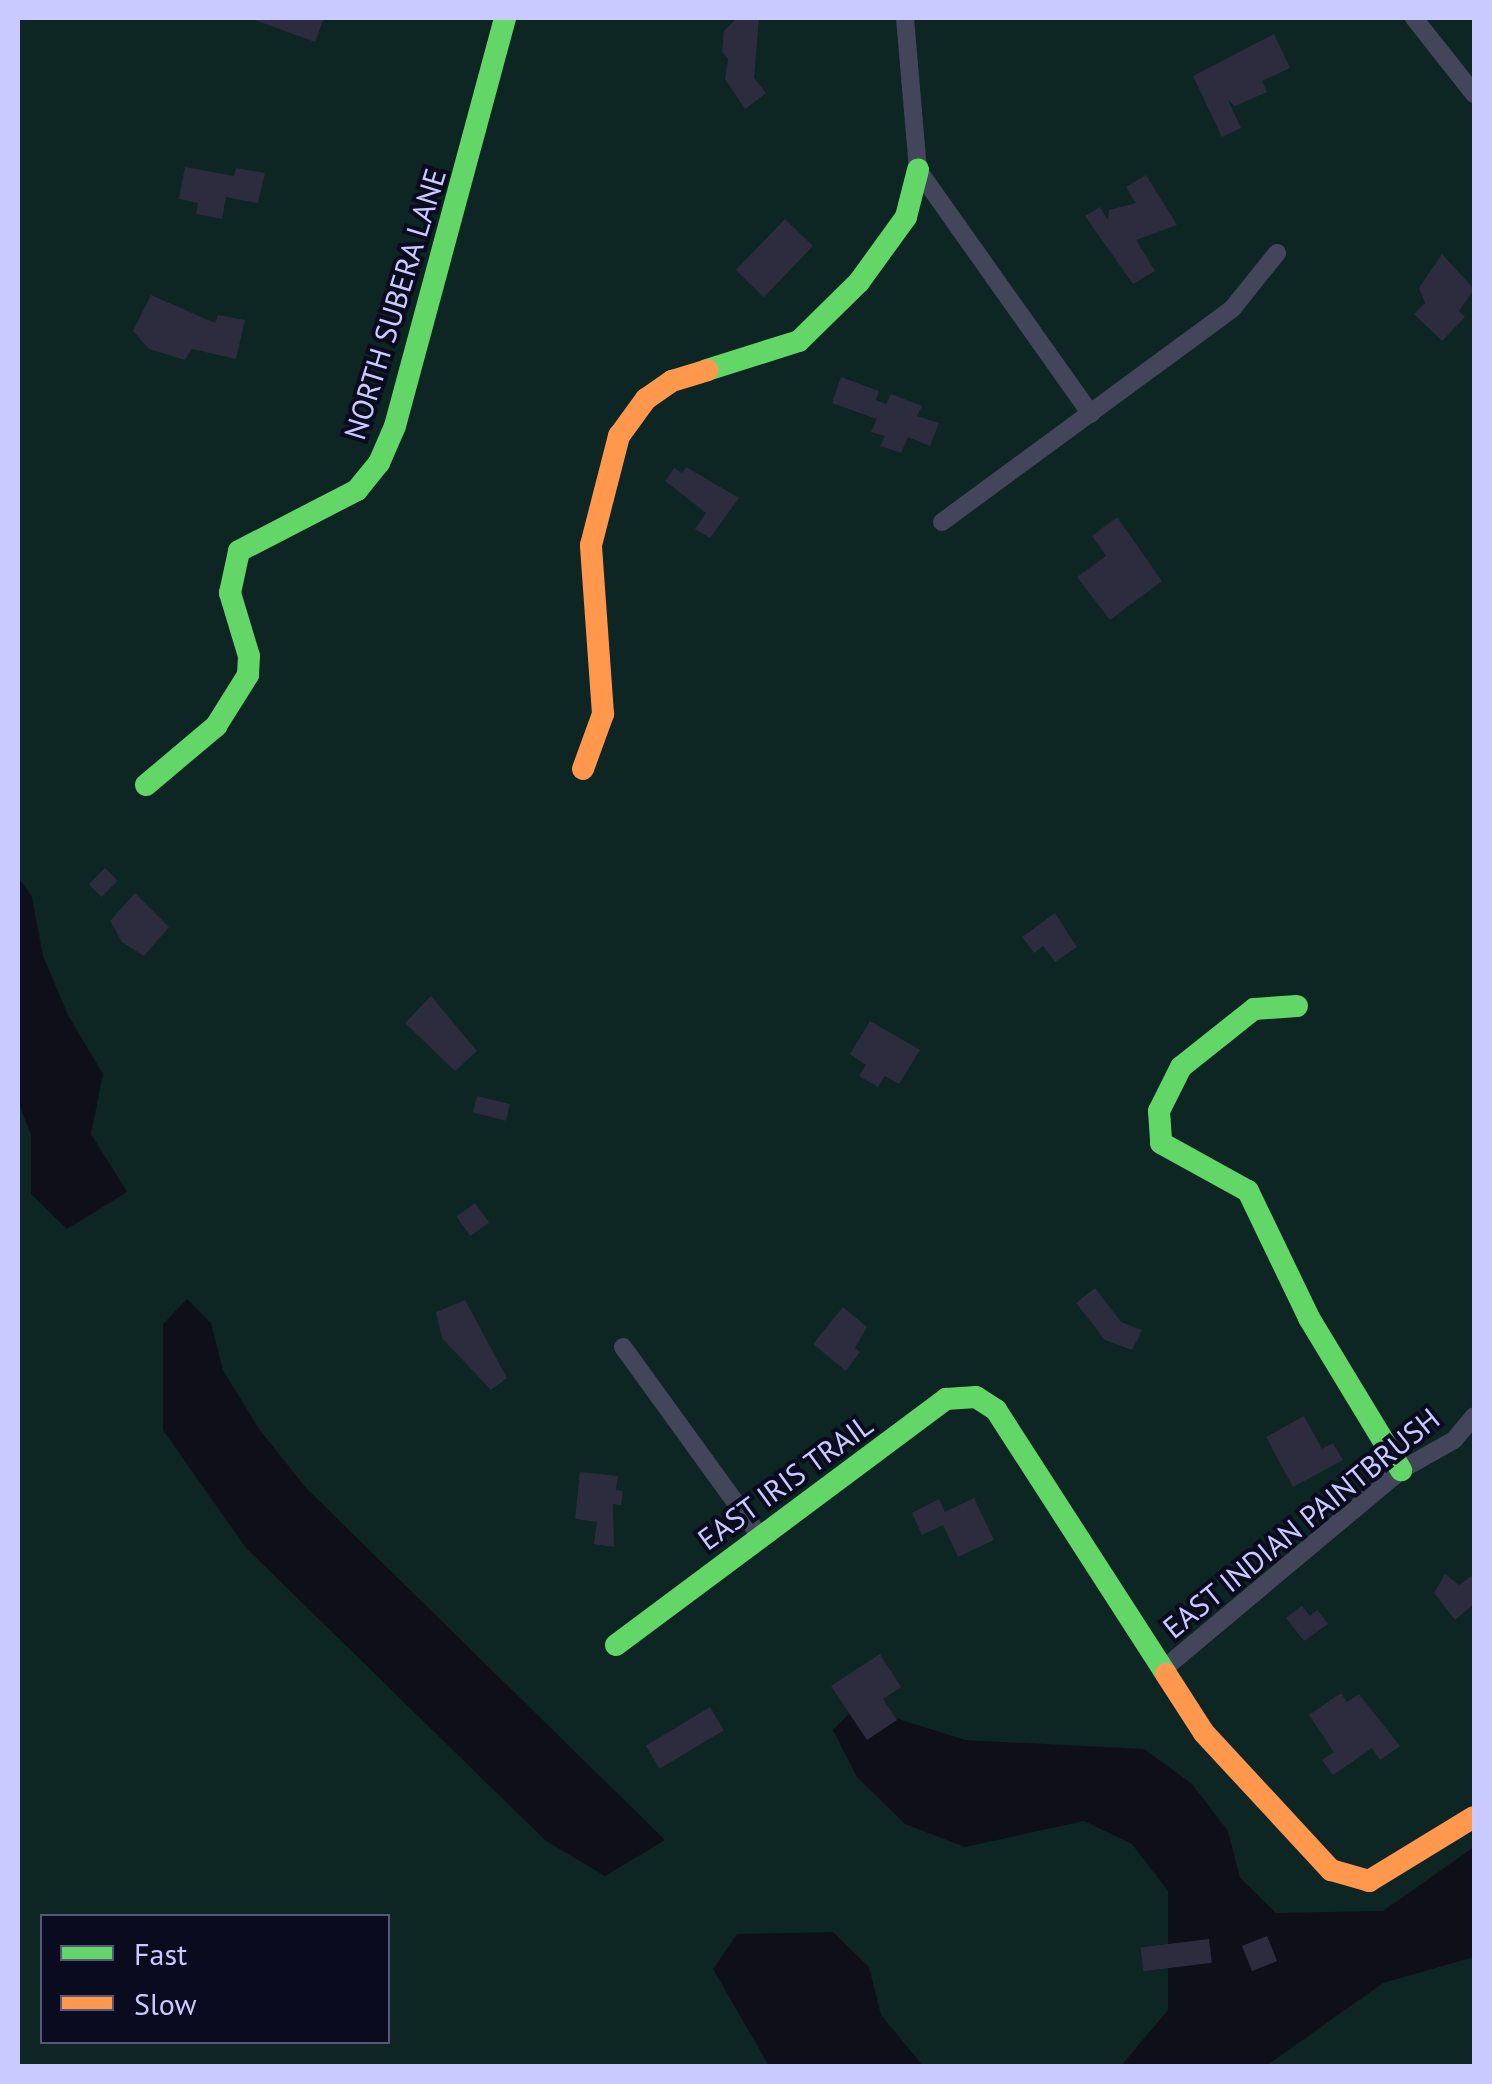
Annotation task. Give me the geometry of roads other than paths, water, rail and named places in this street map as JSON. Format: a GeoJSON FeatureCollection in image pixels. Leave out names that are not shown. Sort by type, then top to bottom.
{"type":"FeatureCollection","features":[{"type":"Feature","properties":{"kind":"street","name":"NORTH SUBERA LANE"},"geometry":{"type":"LineString","coordinates":[[146,786],[216,726],[248,675],[249,656],[230,594],[240,551],[357,490],[379,463],[395,426],[411,348],[474,148],[505,18]]}},
{"type":"Feature","properties":{"kind":"street"},"geometry":{"type":"LineString","coordinates":[[584,770],[603,714],[591,545],[619,436],[646,399],[672,381],[799,341],[859,282],[906,216],[918,170],[906,18]]}},
{"type":"Feature","properties":{"kind":"street"},"geometry":{"type":"LineString","coordinates":[[1414,18],[1474,94]]}},
{"type":"Feature","properties":{"kind":"street"},"geometry":{"type":"LineString","coordinates":[[918,170],[1091,414]]}},
{"type":"Feature","properties":{"kind":"street"},"geometry":{"type":"LineString","coordinates":[[942,522],[1232,308],[1277,253]]}},
{"type":"Feature","properties":{"kind":"street"},"geometry":{"type":"LineString","coordinates":[[1296,1006],[1254,1010],[1181,1068],[1158,1110],[1161,1143],[1248,1191],[1309,1318],[1402,1470]]}},
{"type":"Feature","properties":{"kind":"street"},"geometry":{"type":"LineString","coordinates":[[623,1347],[762,1538]]}},
{"type":"Feature","properties":{"kind":"street","name":"EAST IRIS TRAIL"},"geometry":{"type":"LineString","coordinates":[[616,1645],[946,1399],[976,1397],[996,1410],[1161,1671]]}},
{"type":"Feature","properties":{"kind":"street","name":"EAST INDIAN PAINTBRUSH"},"geometry":{"type":"LineString","coordinates":[[1161,1671],[1402,1470],[1454,1440],[1474,1416]]}},
{"type":"Feature","properties":{"kind":"street"},"geometry":{"type":"LineString","coordinates":[[1161,1671],[1204,1733],[1331,1870],[1368,1880],[1474,1817]]}}]}
